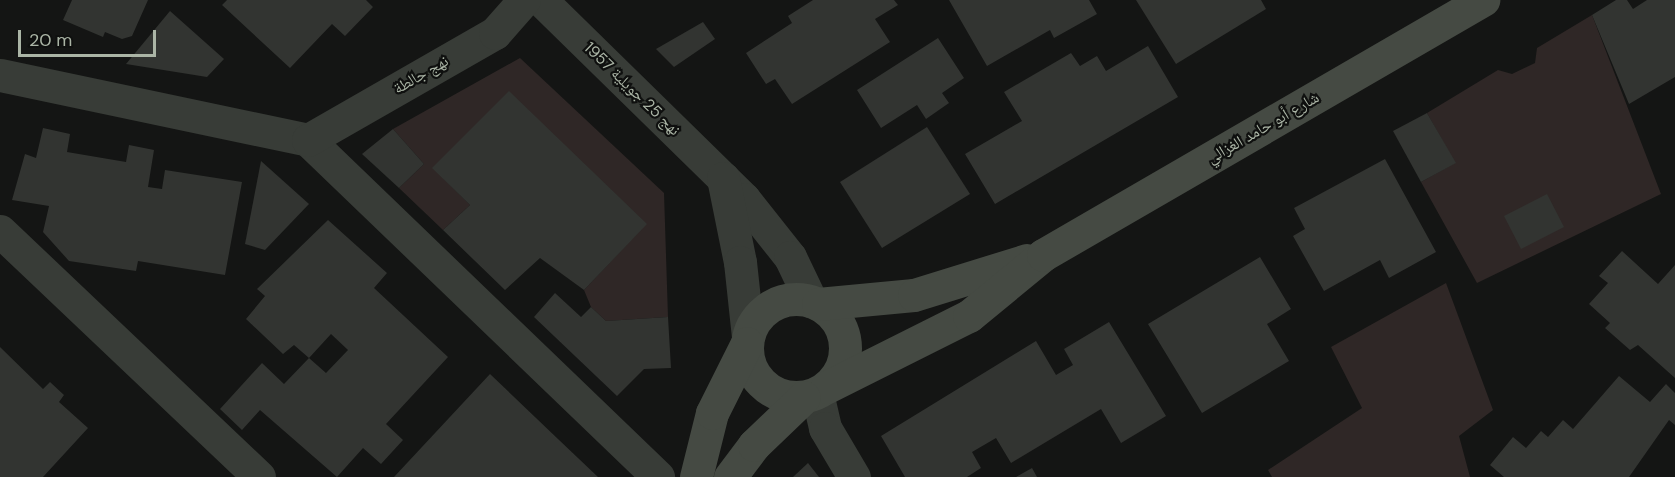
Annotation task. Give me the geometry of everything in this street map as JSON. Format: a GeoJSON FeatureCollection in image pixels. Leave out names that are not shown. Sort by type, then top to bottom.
{"type":"FeatureCollection","features":[{"type":"Feature","properties":{"kind":"main road","name":"شارع أبو حامد الغزالي"},"geometry":{"type":"LineString","coordinates":[[730,477],[754,445],[816,392],[969,316],[1043,255],[1483,0]]}},
{"type":"Feature","properties":{"kind":"main road","name":"شارع أبو حامد الغزالي"},"geometry":{"type":"LineString","coordinates":[[815,302],[914,295],[1043,255]]}},
{"type":"Feature","properties":{"kind":"main road"},"geometry":{"type":"LineString","coordinates":[[696,477],[712,413],[748,340],[765,310],[794,298],[815,302],[839,323],[845,344],[843,364],[816,392],[775,393],[762,384],[753,372],[748,340]]}},
{"type":"Feature","properties":{"kind":"street","name":"نهج جالطة"},"geometry":{"type":"LineString","coordinates":[[308,140],[495,33],[524,0]]}},
{"type":"Feature","properties":{"kind":"street","name":"نهج 25 جويلية 1957"},"geometry":{"type":"LineString","coordinates":[[541,0],[723,178],[790,257],[815,302]]}},
{"type":"Feature","properties":{"kind":"street"},"geometry":{"type":"LineString","coordinates":[[0,75],[308,140],[658,477]]}},
{"type":"Feature","properties":{"kind":"street"},"geometry":{"type":"LineString","coordinates":[[723,178],[740,262],[748,340]]}},
{"type":"Feature","properties":{"kind":"street"},"geometry":{"type":"LineString","coordinates":[[0,231],[259,477]]}},
{"type":"Feature","properties":{"kind":"street"},"geometry":{"type":"LineString","coordinates":[[816,392],[825,428],[854,477]]}},
{"type":"Feature","properties":{"kind":"shaded area"},"geometry":{"type":"Polygon","coordinates":[[[1592,15],[1661,194],[1477,283],[1421,182],[1455,163],[1427,113],[1498,70],[1512,74],[1535,63],[1537,48],[1592,15]]]}},
{"type":"Feature","properties":{"kind":"shaded area"},"geometry":{"type":"Polygon","coordinates":[[[520,58],[664,193],[668,317],[606,321],[591,307],[584,290],[646,224],[433,168],[470,205],[443,230],[399,188],[424,164],[393,129],[520,58]]]}},
{"type":"Feature","properties":{"kind":"shaded area"},"geometry":{"type":"Polygon","coordinates":[[[1446,283],[1493,410],[1459,436],[1470,477],[1272,477],[1268,470],[1362,408],[1331,347],[1446,283]]]}},
{"type":"Feature","properties":{"kind":"building"},"geometry":{"type":"Polygon","coordinates":[[[72,0],[148,0],[132,36],[122,39],[105,32],[103,37],[63,20],[72,0]]]}},
{"type":"Feature","properties":{"kind":"building"},"geometry":{"type":"Polygon","coordinates":[[[227,0],[366,0],[373,7],[345,36],[332,24],[290,68],[222,5],[227,0]]]}},
{"type":"Feature","properties":{"kind":"building"},"geometry":{"type":"Polygon","coordinates":[[[813,0],[894,0],[898,5],[875,19],[890,42],[792,104],[775,79],[766,84],[746,53],[792,23],[788,16],[813,0]]]}},
{"type":"Feature","properties":{"kind":"building"},"geometry":{"type":"Polygon","coordinates":[[[949,0],[1089,0],[1097,14],[1054,38],[1050,30],[987,66],[949,0]]]}},
{"type":"Feature","properties":{"kind":"building"},"geometry":{"type":"Polygon","coordinates":[[[1136,0],[1261,0],[1266,9],[1176,64],[1136,0]]]}},
{"type":"Feature","properties":{"kind":"building"},"geometry":{"type":"Polygon","coordinates":[[[1616,0],[1627,0],[1633,9],[1647,0],[1675,0],[1675,77],[1629,104],[1592,15],[1616,0]]]}},
{"type":"Feature","properties":{"kind":"building"},"geometry":{"type":"Polygon","coordinates":[[[170,11],[224,59],[207,77],[126,64],[170,11]]]}},
{"type":"Feature","properties":{"kind":"building"},"geometry":{"type":"Polygon","coordinates":[[[703,22],[715,39],[674,67],[656,49],[703,22]]]}},
{"type":"Feature","properties":{"kind":"building"},"geometry":{"type":"Polygon","coordinates":[[[938,38],[964,78],[942,93],[949,103],[926,119],[917,105],[881,128],[857,90],[938,38]]]}},
{"type":"Feature","properties":{"kind":"building"},"geometry":{"type":"Polygon","coordinates":[[[1148,46],[1178,97],[995,204],[965,154],[1022,121],[1004,92],[1071,53],[1080,66],[1097,56],[1106,71],[1148,46]]]}},
{"type":"Feature","properties":{"kind":"building"},"geometry":{"type":"Polygon","coordinates":[[[509,91],[647,224],[584,290],[540,258],[505,290],[443,230],[470,205],[432,168],[509,91]]]}},
{"type":"Feature","properties":{"kind":"building"},"geometry":{"type":"Polygon","coordinates":[[[1427,113],[1456,163],[1421,182],[1393,131],[1427,113]]]}},
{"type":"Feature","properties":{"kind":"building"},"geometry":{"type":"Polygon","coordinates":[[[927,127],[970,194],[882,248],[840,182],[927,127]]]}},
{"type":"Feature","properties":{"kind":"building"},"geometry":{"type":"Polygon","coordinates":[[[43,128],[70,134],[67,152],[126,162],[129,145],[154,150],[148,187],[162,189],[165,170],[242,182],[225,275],[138,261],[136,271],[69,261],[43,232],[49,206],[12,200],[25,154],[36,158],[43,128]]]}},
{"type":"Feature","properties":{"kind":"building"},"geometry":{"type":"Polygon","coordinates":[[[393,129],[424,164],[399,188],[362,154],[393,129]]]}},
{"type":"Feature","properties":{"kind":"building"},"geometry":{"type":"Polygon","coordinates":[[[1385,159],[1436,252],[1389,278],[1380,260],[1324,291],[1293,236],[1305,229],[1294,208],[1385,159]]]}},
{"type":"Feature","properties":{"kind":"building"},"geometry":{"type":"Polygon","coordinates":[[[261,161],[309,204],[265,250],[245,244],[261,161]]]}},
{"type":"Feature","properties":{"kind":"building"},"geometry":{"type":"Polygon","coordinates":[[[1547,194],[1564,227],[1521,249],[1504,216],[1547,194]]]}},
{"type":"Feature","properties":{"kind":"building"},"geometry":{"type":"Polygon","coordinates":[[[328,220],[387,273],[374,288],[448,357],[386,424],[403,440],[381,464],[363,448],[337,477],[260,410],[242,430],[220,409],[262,363],[284,384],[309,358],[294,345],[283,354],[246,319],[265,296],[257,289],[328,220]],[[331,334],[309,358],[326,373],[348,350],[331,334]]]}},
{"type":"Feature","properties":{"kind":"building"},"geometry":{"type":"Polygon","coordinates":[[[1622,251],[1658,284],[1675,265],[1675,378],[1638,345],[1630,350],[1605,328],[1610,323],[1589,304],[1608,283],[1599,276],[1622,251]]]}},
{"type":"Feature","properties":{"kind":"building"},"geometry":{"type":"Polygon","coordinates":[[[1260,257],[1291,309],[1267,324],[1289,361],[1202,413],[1148,324],[1260,257]]]}},
{"type":"Feature","properties":{"kind":"building"},"geometry":{"type":"Polygon","coordinates":[[[555,293],[581,317],[591,307],[606,321],[668,317],[671,368],[644,369],[617,396],[534,317],[555,293]]]}},
{"type":"Feature","properties":{"kind":"building"},"geometry":{"type":"Polygon","coordinates":[[[1109,322],[1166,416],[1121,443],[1101,409],[1011,463],[996,438],[972,452],[981,468],[967,477],[905,477],[881,436],[1036,341],[1056,375],[1073,365],[1064,349],[1109,322]]]}},
{"type":"Feature","properties":{"kind":"building"},"geometry":{"type":"Polygon","coordinates":[[[0,347],[43,389],[50,382],[64,395],[59,402],[88,428],[43,477],[0,477],[0,347]]]}},
{"type":"Feature","properties":{"kind":"building"},"geometry":{"type":"Polygon","coordinates":[[[490,374],[558,439],[598,477],[394,477],[490,374]]]}},
{"type":"Feature","properties":{"kind":"building"},"geometry":{"type":"Polygon","coordinates":[[[1619,376],[1650,402],[1666,384],[1675,393],[1675,425],[1669,420],[1629,477],[1504,477],[1490,465],[1513,437],[1526,448],[1541,431],[1548,437],[1563,420],[1573,429],[1619,376]]]}},
{"type":"Feature","properties":{"kind":"building"},"geometry":{"type":"Polygon","coordinates":[[[808,463],[819,477],[793,477],[808,463]]]}},
{"type":"Feature","properties":{"kind":"building"},"geometry":{"type":"Polygon","coordinates":[[[1032,468],[1037,477],[1016,477],[1032,468]]]}}]}
